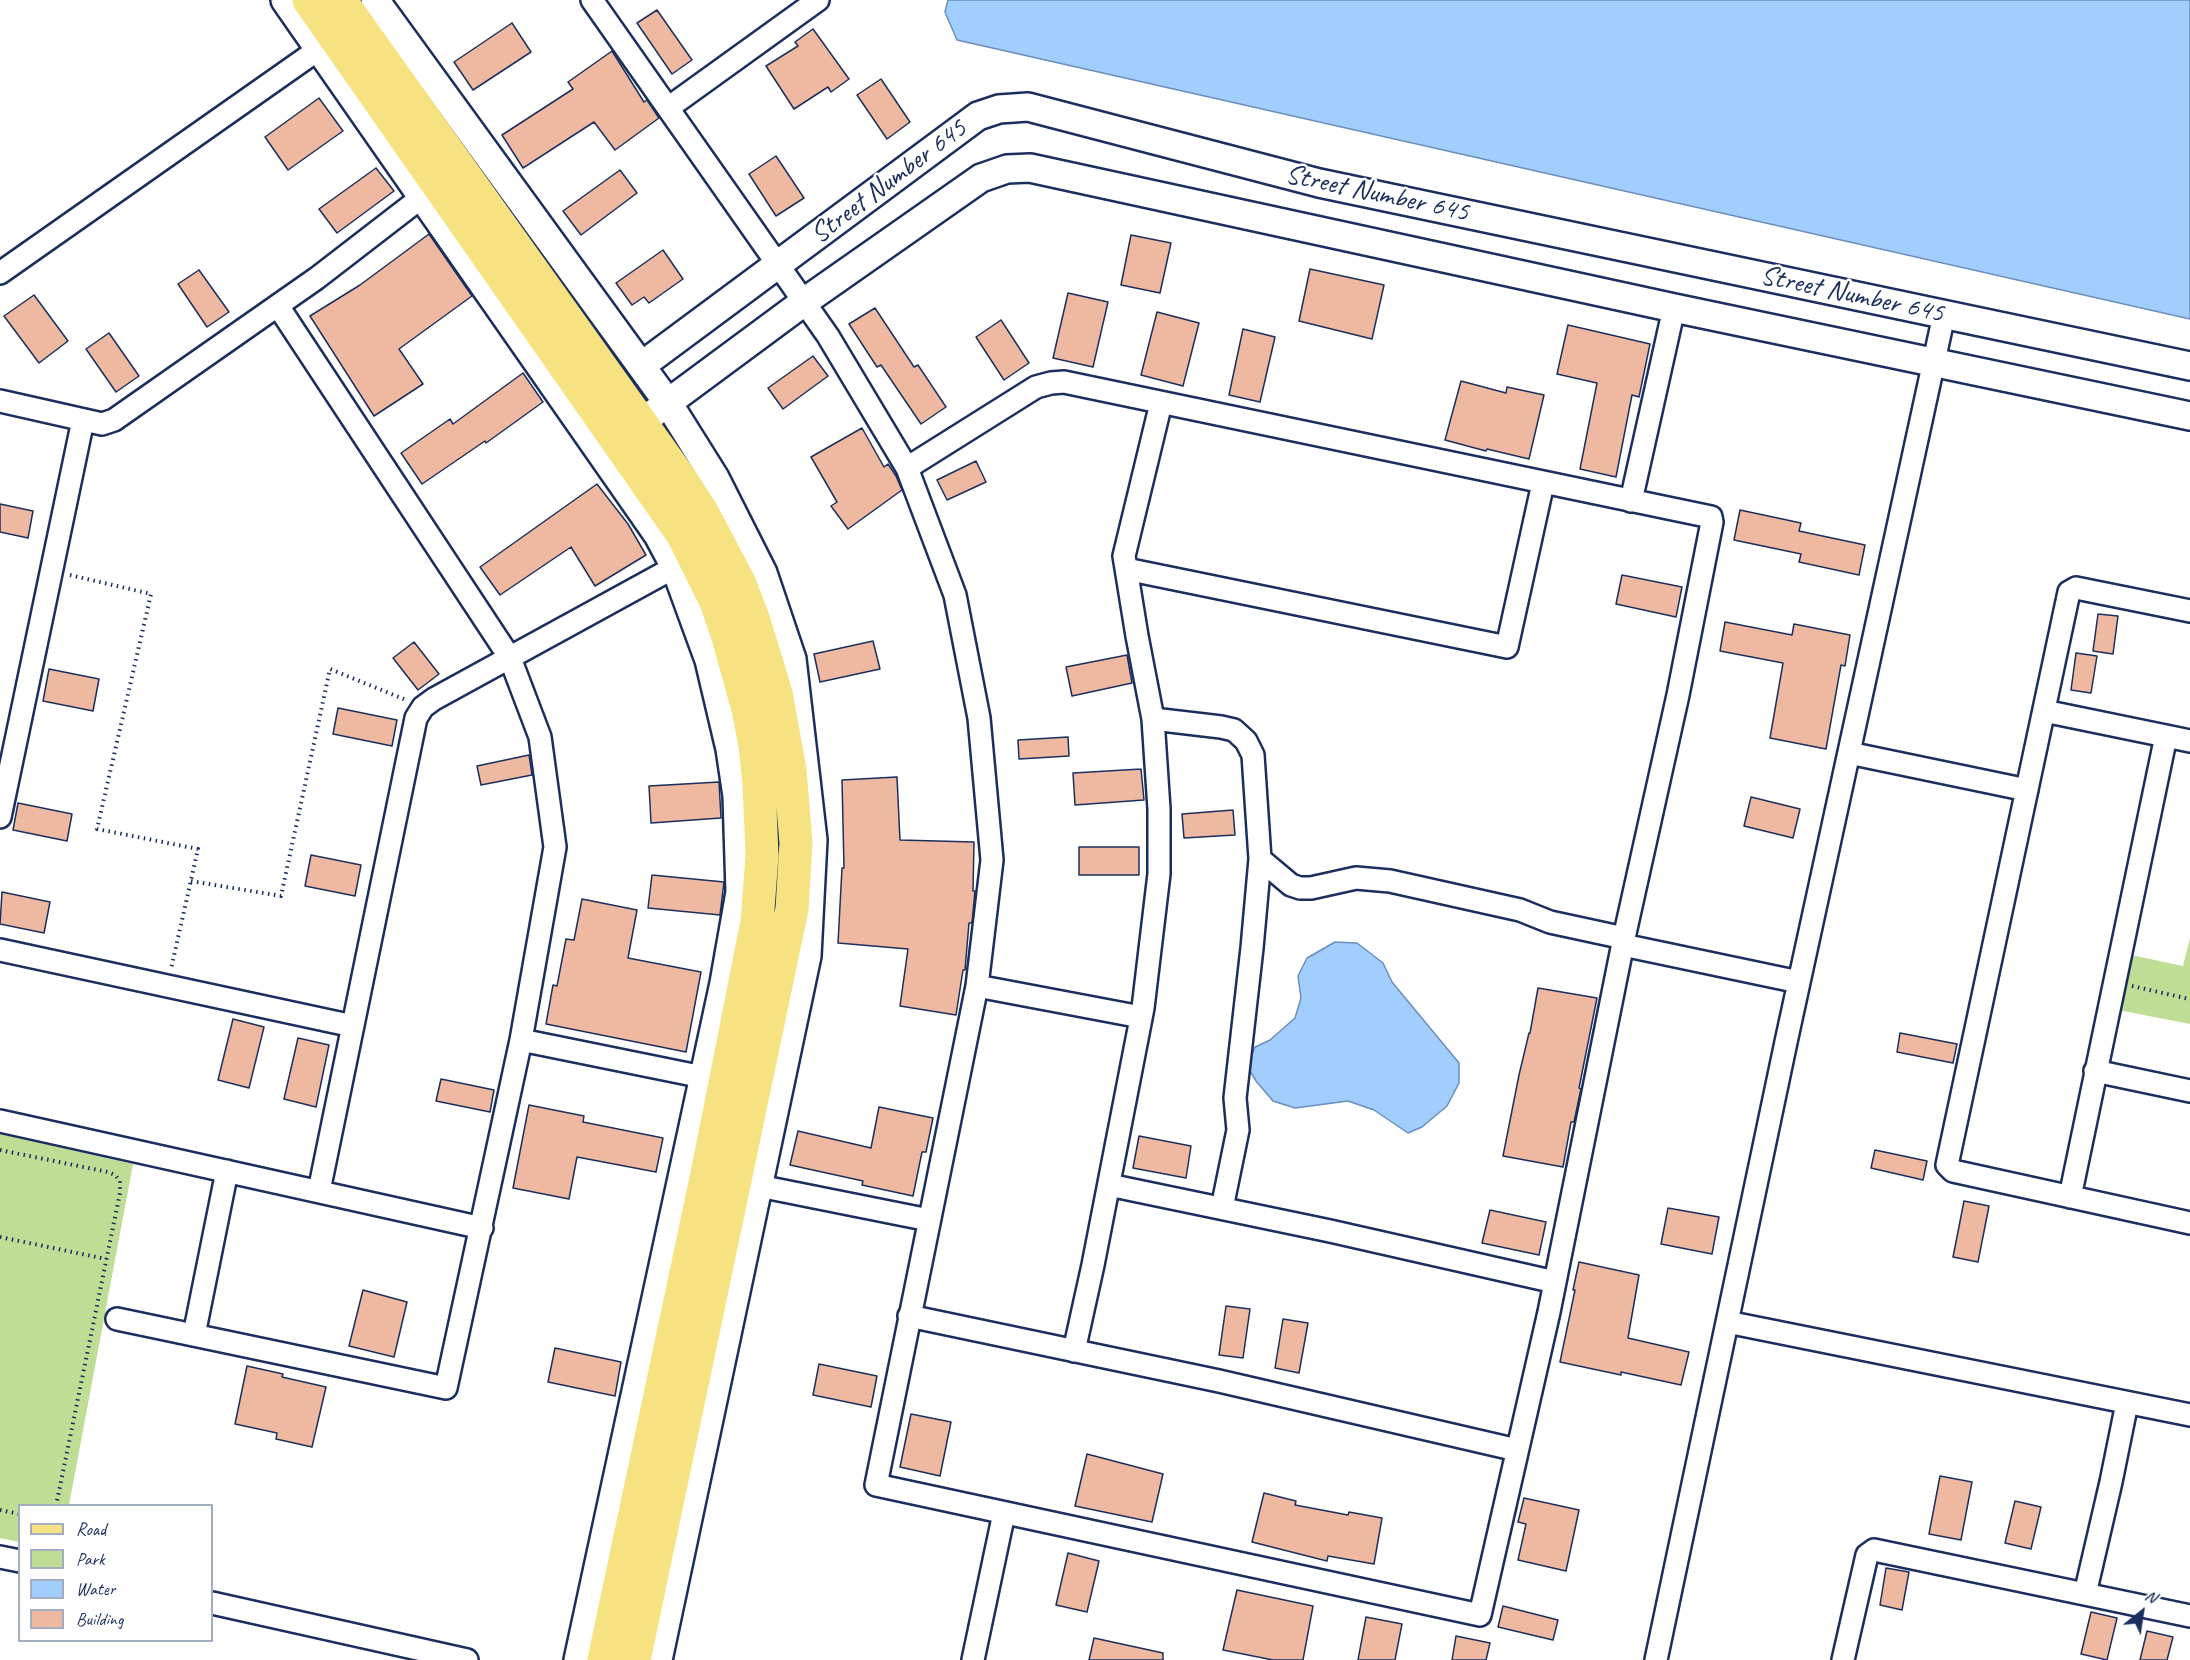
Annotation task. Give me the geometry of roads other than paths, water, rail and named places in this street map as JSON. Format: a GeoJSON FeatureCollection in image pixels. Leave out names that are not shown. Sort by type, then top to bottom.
{"type":"FeatureCollection","features":[{"type":"Feature","properties":{"kind":"main road"},"geometry":{"type":"LineString","coordinates":[[309,0],[683,535],[712,594],[728,637],[748,709],[755,746],[762,856],[758,921],[604,1660]]}},
{"type":"Feature","properties":{"kind":"main road"},"geometry":{"type":"LineString","coordinates":[[340,0],[702,512],[739,582],[753,618],[773,684],[790,770],[796,843],[792,909],[634,1660]]}},
{"type":"Feature","properties":{"kind":"street"},"geometry":{"type":"LineString","coordinates":[[285,0],[658,535],[675,567],[705,649],[720,702],[735,784],[740,844],[740,892],[724,983],[578,1660]]}},
{"type":"Feature","properties":{"kind":"street"},"geometry":{"type":"LineString","coordinates":[[375,0],[641,366],[715,478],[763,573],[792,659],[813,840],[807,956],[658,1660]]}},
{"type":"Feature","properties":{"kind":"street"},"geometry":{"type":"LineString","coordinates":[[592,0],[828,336],[907,468],[955,595],[979,718],[992,860],[977,986],[876,1485],[1478,1616],[1482,1613],[1555,1282],[1623,941],[1662,772],[1712,522],[1711,517],[1064,382],[1051,382],[1036,387],[907,468]]}},
{"type":"Feature","properties":{"kind":"street"},"geometry":{"type":"LineString","coordinates":[[668,108],[818,0]]}},
{"type":"Feature","properties":{"kind":"street"},"geometry":{"type":"LineString","coordinates":[[0,273],[319,49]]}},
{"type":"Feature","properties":{"kind":"street","name":"Street Number 645"},"geometry":{"type":"LineString","coordinates":[[640,422],[668,404],[790,282],[978,116],[999,109],[1028,108],[1319,183],[2190,366]]}},
{"type":"Feature","properties":{"kind":"street","name":"Street Number 645"},"geometry":{"type":"LineString","coordinates":[[641,366],[981,178],[1007,168],[1030,168],[1674,308],[2190,416]]}},
{"type":"Feature","properties":{"kind":"street"},"geometry":{"type":"LineString","coordinates":[[0,401],[102,424],[114,420],[317,278],[422,197]]}},
{"type":"Feature","properties":{"kind":"street"},"geometry":{"type":"LineString","coordinates":[[117,1319],[446,1388],[521,1040],[555,847],[540,737],[510,658],[278,306]]}},
{"type":"Feature","properties":{"kind":"street"},"geometry":{"type":"LineString","coordinates":[[1631,501],[1674,308]]}},
{"type":"Feature","properties":{"kind":"street"},"geometry":{"type":"LineString","coordinates":[[1656,1660],[1799,982],[1944,315]]}},
{"type":"Feature","properties":{"kind":"street"},"geometry":{"type":"LineString","coordinates":[[1074,1351],[1141,1017],[1159,874],[1159,809],[1153,719],[1124,556],[1161,403]]}},
{"type":"Feature","properties":{"kind":"street"},"geometry":{"type":"LineString","coordinates":[[0,817],[83,420]]}},
{"type":"Feature","properties":{"kind":"street"},"geometry":{"type":"LineString","coordinates":[[1126,569],[1508,647],[1543,483]]}},
{"type":"Feature","properties":{"kind":"street"},"geometry":{"type":"LineString","coordinates":[[319,1191],[416,718],[423,707],[434,699],[675,567]]}},
{"type":"Feature","properties":{"kind":"street"},"geometry":{"type":"LineString","coordinates":[[2190,611],[2072,589],[2069,592],[1947,1165],[1953,1171],[2190,1223]]}},
{"type":"Feature","properties":{"kind":"street"},"geometry":{"type":"LineString","coordinates":[[2044,711],[2190,741]]}},
{"type":"Feature","properties":{"kind":"street"},"geometry":{"type":"LineString","coordinates":[[1153,719],[1234,730],[1246,741],[1253,755],[1260,859],[1235,1098],[1238,1130],[1222,1208]]}},
{"type":"Feature","properties":{"kind":"street"},"geometry":{"type":"LineString","coordinates":[[2070,1197],[2166,736]]}},
{"type":"Feature","properties":{"kind":"street"},"geometry":{"type":"LineString","coordinates":[[1849,753],[2027,790]]}},
{"type":"Feature","properties":{"kind":"street"},"geometry":{"type":"LineString","coordinates":[[1260,859],[1291,885],[1300,888],[1311,888],[1356,878],[1390,881],[1520,910],[1550,922],[1623,941],[1799,982]]}},
{"type":"Feature","properties":{"kind":"street"},"geometry":{"type":"LineString","coordinates":[[0,950],[353,1026]]}},
{"type":"Feature","properties":{"kind":"street"},"geometry":{"type":"LineString","coordinates":[[977,986],[1141,1017]]}},
{"type":"Feature","properties":{"kind":"street"},"geometry":{"type":"LineString","coordinates":[[521,1040],[703,1077]]}},
{"type":"Feature","properties":{"kind":"street"},"geometry":{"type":"LineString","coordinates":[[2095,1071],[2190,1092]]}},
{"type":"Feature","properties":{"kind":"street"},"geometry":{"type":"LineString","coordinates":[[0,1121],[482,1228]]}},
{"type":"Feature","properties":{"kind":"street"},"geometry":{"type":"LineString","coordinates":[[194,1335],[227,1171]]}},
{"type":"Feature","properties":{"kind":"street"},"geometry":{"type":"LineString","coordinates":[[1109,1185],[1330,1230],[1555,1282]]}},
{"type":"Feature","properties":{"kind":"street"},"geometry":{"type":"LineString","coordinates":[[759,1186],[929,1220]]}},
{"type":"Feature","properties":{"kind":"street"},"geometry":{"type":"LineString","coordinates":[[909,1316],[1219,1381],[1517,1450]]}},
{"type":"Feature","properties":{"kind":"street"},"geometry":{"type":"LineString","coordinates":[[1727,1322],[2190,1415]]}},
{"type":"Feature","properties":{"kind":"street"},"geometry":{"type":"LineString","coordinates":[[2085,1594],[2127,1403]]}},
{"type":"Feature","properties":{"kind":"street"},"geometry":{"type":"LineString","coordinates":[[973,1660],[1004,1513]]}},
{"type":"Feature","properties":{"kind":"street"},"geometry":{"type":"LineString","coordinates":[[1843,1660],[1867,1555],[1874,1550],[2190,1616]]}},
{"type":"Feature","properties":{"kind":"street"},"geometry":{"type":"LineString","coordinates":[[0,1557],[18,1561]]}},
{"type":"Feature","properties":{"kind":"street"},"geometry":{"type":"LineString","coordinates":[[213,1604],[467,1660]]}},
{"type":"Feature","properties":{"kind":"water"},"geometry":{"type":"Polygon","coordinates":[[[948,0],[2190,0],[2190,319],[957,40],[945,12],[948,0]]]}},
{"type":"Feature","properties":{"kind":"water"},"geometry":{"type":"Polygon","coordinates":[[[1335,942],[1357,943],[1383,963],[1392,982],[1459,1063],[1459,1083],[1447,1106],[1422,1127],[1408,1133],[1374,1110],[1348,1101],[1295,1108],[1273,1101],[1247,1066],[1255,1047],[1270,1040],[1295,1018],[1301,998],[1298,976],[1307,958],[1335,942]]]}}]}
